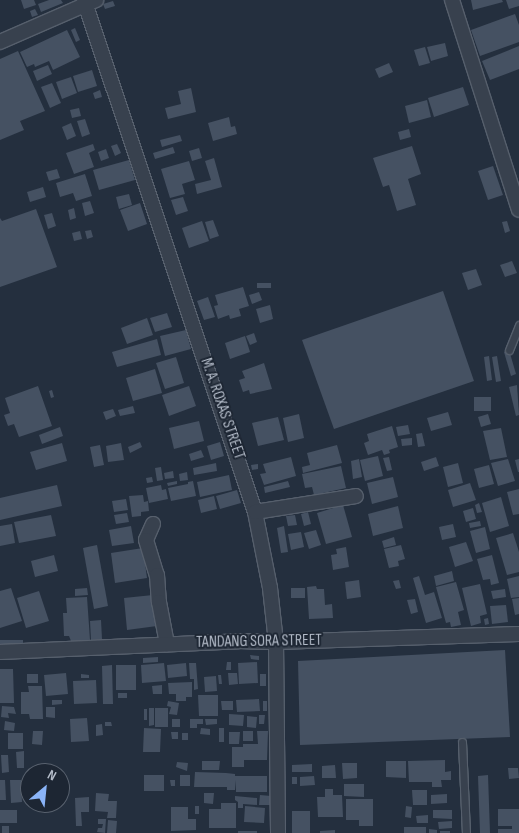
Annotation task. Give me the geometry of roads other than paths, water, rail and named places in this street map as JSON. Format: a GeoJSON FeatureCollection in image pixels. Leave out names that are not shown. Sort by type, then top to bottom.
{"type":"FeatureCollection","features":[{"type":"Feature","properties":{"kind":"street"},"geometry":{"type":"LineString","coordinates":[[452,0],[519,210]]}},
{"type":"Feature","properties":{"kind":"street"},"geometry":{"type":"LineString","coordinates":[[0,42],[88,2]]}},
{"type":"Feature","properties":{"kind":"street","name":"M. A. ROXAS STREET"},"geometry":{"type":"LineString","coordinates":[[88,2],[255,512],[270,588],[276,642],[278,833]]}},
{"type":"Feature","properties":{"kind":"street"},"geometry":{"type":"LineString","coordinates":[[255,512],[356,496]]}},
{"type":"Feature","properties":{"kind":"street"},"geometry":{"type":"LineString","coordinates":[[153,524],[146,540],[157,575],[159,602],[167,644]]}},
{"type":"Feature","properties":{"kind":"street","name":"TANDANG SORA STREET"},"geometry":{"type":"LineString","coordinates":[[0,652],[167,644],[519,634]]}},
{"type":"Feature","properties":{"kind":"lane"},"geometry":{"type":"LineString","coordinates":[[509,350],[519,325]]}},
{"type":"Feature","properties":{"kind":"lane"},"geometry":{"type":"LineString","coordinates":[[462,742],[466,833]]}}]}
